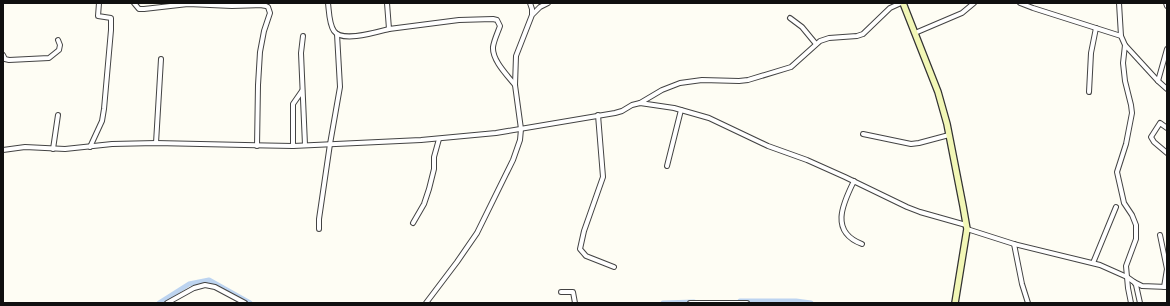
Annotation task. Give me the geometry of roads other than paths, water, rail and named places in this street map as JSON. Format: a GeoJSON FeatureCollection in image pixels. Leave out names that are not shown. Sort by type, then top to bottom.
{"type":"FeatureCollection","features":[{"type":"Feature","properties":{"kind":"main road"},"geometry":{"type":"LineString","coordinates":[[902,3],[938,92],[949,135],[966,227],[955,303]]}},
{"type":"Feature","properties":{"kind":"street"},"geometry":{"type":"LineString","coordinates":[[90,146],[102,121],[111,30],[111,18],[98,16],[99,3]]}},
{"type":"Feature","properties":{"kind":"street"},"geometry":{"type":"LineString","coordinates":[[134,3],[139,9],[188,4],[232,6],[260,5],[268,7],[270,13],[264,31],[260,52],[257,146]]}},
{"type":"Feature","properties":{"kind":"street"},"geometry":{"type":"LineString","coordinates":[[328,3],[331,25],[334,31],[342,36],[358,36],[389,29],[459,20],[497,20],[500,26],[494,41],[493,52],[495,58],[515,85]]}},
{"type":"Feature","properties":{"kind":"street"},"geometry":{"type":"LineString","coordinates":[[387,3],[389,29]]}},
{"type":"Feature","properties":{"kind":"street"},"geometry":{"type":"LineString","coordinates":[[530,3],[532,15]]}},
{"type":"Feature","properties":{"kind":"street"},"geometry":{"type":"LineString","coordinates":[[426,303],[477,233],[512,160],[520,140],[521,129],[515,85],[517,50],[532,15],[540,6],[548,3]]}},
{"type":"Feature","properties":{"kind":"street"},"geometry":{"type":"LineString","coordinates":[[3,150],[25,147],[53,149],[112,144],[156,143],[305,146],[439,139],[521,129],[616,113],[632,105],[640,103],[662,90],[680,83],[702,80],[743,80],[787,68],[799,61],[816,44],[829,38],[857,36],[863,34],[890,8],[902,3]]}},
{"type":"Feature","properties":{"kind":"street"},"geometry":{"type":"LineString","coordinates":[[915,33],[962,13],[974,3]]}},
{"type":"Feature","properties":{"kind":"street"},"geometry":{"type":"LineString","coordinates":[[1020,3],[1121,36]]}},
{"type":"Feature","properties":{"kind":"street"},"geometry":{"type":"LineString","coordinates":[[1033,8],[1034,3]]}},
{"type":"Feature","properties":{"kind":"street"},"geometry":{"type":"LineString","coordinates":[[1119,3],[1121,36],[1124,46],[1123,63],[1125,80],[1132,105],[1132,113],[1126,144],[1117,172],[1117,177],[1124,203],[1132,215],[1136,225],[1136,239],[1126,266],[1131,303]]}},
{"type":"Feature","properties":{"kind":"street"},"geometry":{"type":"LineString","coordinates":[[790,18],[802,27],[816,44]]}},
{"type":"Feature","properties":{"kind":"street"},"geometry":{"type":"LineString","coordinates":[[1089,92],[1092,52],[1096,28]]}},
{"type":"Feature","properties":{"kind":"street"},"geometry":{"type":"LineString","coordinates":[[319,229],[319,219],[330,144],[340,87],[337,34]]}},
{"type":"Feature","properties":{"kind":"street"},"geometry":{"type":"LineString","coordinates":[[303,36],[301,53],[305,146]]}},
{"type":"Feature","properties":{"kind":"street"},"geometry":{"type":"LineString","coordinates":[[3,55],[5,59],[9,60],[49,58],[59,50],[60,45],[58,40]]}},
{"type":"Feature","properties":{"kind":"street"},"geometry":{"type":"LineString","coordinates":[[1124,46],[1167,89]]}},
{"type":"Feature","properties":{"kind":"street"},"geometry":{"type":"LineString","coordinates":[[1158,81],[1167,49]]}},
{"type":"Feature","properties":{"kind":"street"},"geometry":{"type":"LineString","coordinates":[[156,143],[161,59]]}},
{"type":"Feature","properties":{"kind":"street"},"geometry":{"type":"LineString","coordinates":[[293,146],[293,104],[302,91]]}},
{"type":"Feature","properties":{"kind":"street"},"geometry":{"type":"LineString","coordinates":[[640,103],[681,110],[725,124],[768,146],[807,160],[920,212],[1014,244],[1093,263],[1127,277],[1142,286],[1166,287],[1167,268],[1160,234]]}},
{"type":"Feature","properties":{"kind":"street"},"geometry":{"type":"LineString","coordinates":[[667,166],[681,110]]}},
{"type":"Feature","properties":{"kind":"street"},"geometry":{"type":"LineString","coordinates":[[53,149],[58,115]]}},
{"type":"Feature","properties":{"kind":"street"},"geometry":{"type":"LineString","coordinates":[[598,115],[602,177],[584,231],[580,249],[586,256],[614,267]]}},
{"type":"Feature","properties":{"kind":"street"},"geometry":{"type":"LineString","coordinates":[[1167,128],[1160,123],[1151,137],[1154,142],[1167,153]]}},
{"type":"Feature","properties":{"kind":"street"},"geometry":{"type":"LineString","coordinates":[[862,134],[911,144],[949,135]]}},
{"type":"Feature","properties":{"kind":"street"},"geometry":{"type":"LineString","coordinates":[[413,223],[424,204],[429,189],[434,169],[434,157],[439,139]]}},
{"type":"Feature","properties":{"kind":"street"},"geometry":{"type":"LineString","coordinates":[[854,181],[848,192],[840,220],[847,236],[862,244]]}},
{"type":"Feature","properties":{"kind":"street"},"geometry":{"type":"LineString","coordinates":[[1093,263],[1116,208]]}},
{"type":"Feature","properties":{"kind":"street"},"geometry":{"type":"LineString","coordinates":[[1014,244],[1022,284],[1028,303]]}},
{"type":"Feature","properties":{"kind":"street"},"geometry":{"type":"LineString","coordinates":[[1134,282],[1140,303]]}},
{"type":"Feature","properties":{"kind":"street"},"geometry":{"type":"LineString","coordinates":[[167,303],[194,288],[208,285],[219,289],[245,303]]}},
{"type":"Feature","properties":{"kind":"street"},"geometry":{"type":"LineString","coordinates":[[561,292],[573,292],[575,303]]}},
{"type":"Feature","properties":{"kind":"street"},"geometry":{"type":"LineString","coordinates":[[176,298],[179,303]]}},
{"type":"Feature","properties":{"kind":"street"},"geometry":{"type":"LineString","coordinates":[[690,303],[747,303]]}},
{"type":"Feature","properties":{"kind":"waterway"},"geometry":{"type":"LineString","coordinates":[[159,303],[189,284],[209,280],[250,303]]}},
{"type":"Feature","properties":{"kind":"waterway"},"geometry":{"type":"LineString","coordinates":[[740,301],[796,301],[811,303]]}},
{"type":"Feature","properties":{"kind":"waterway"},"geometry":{"type":"LineString","coordinates":[[663,303],[694,302]]}}]}
